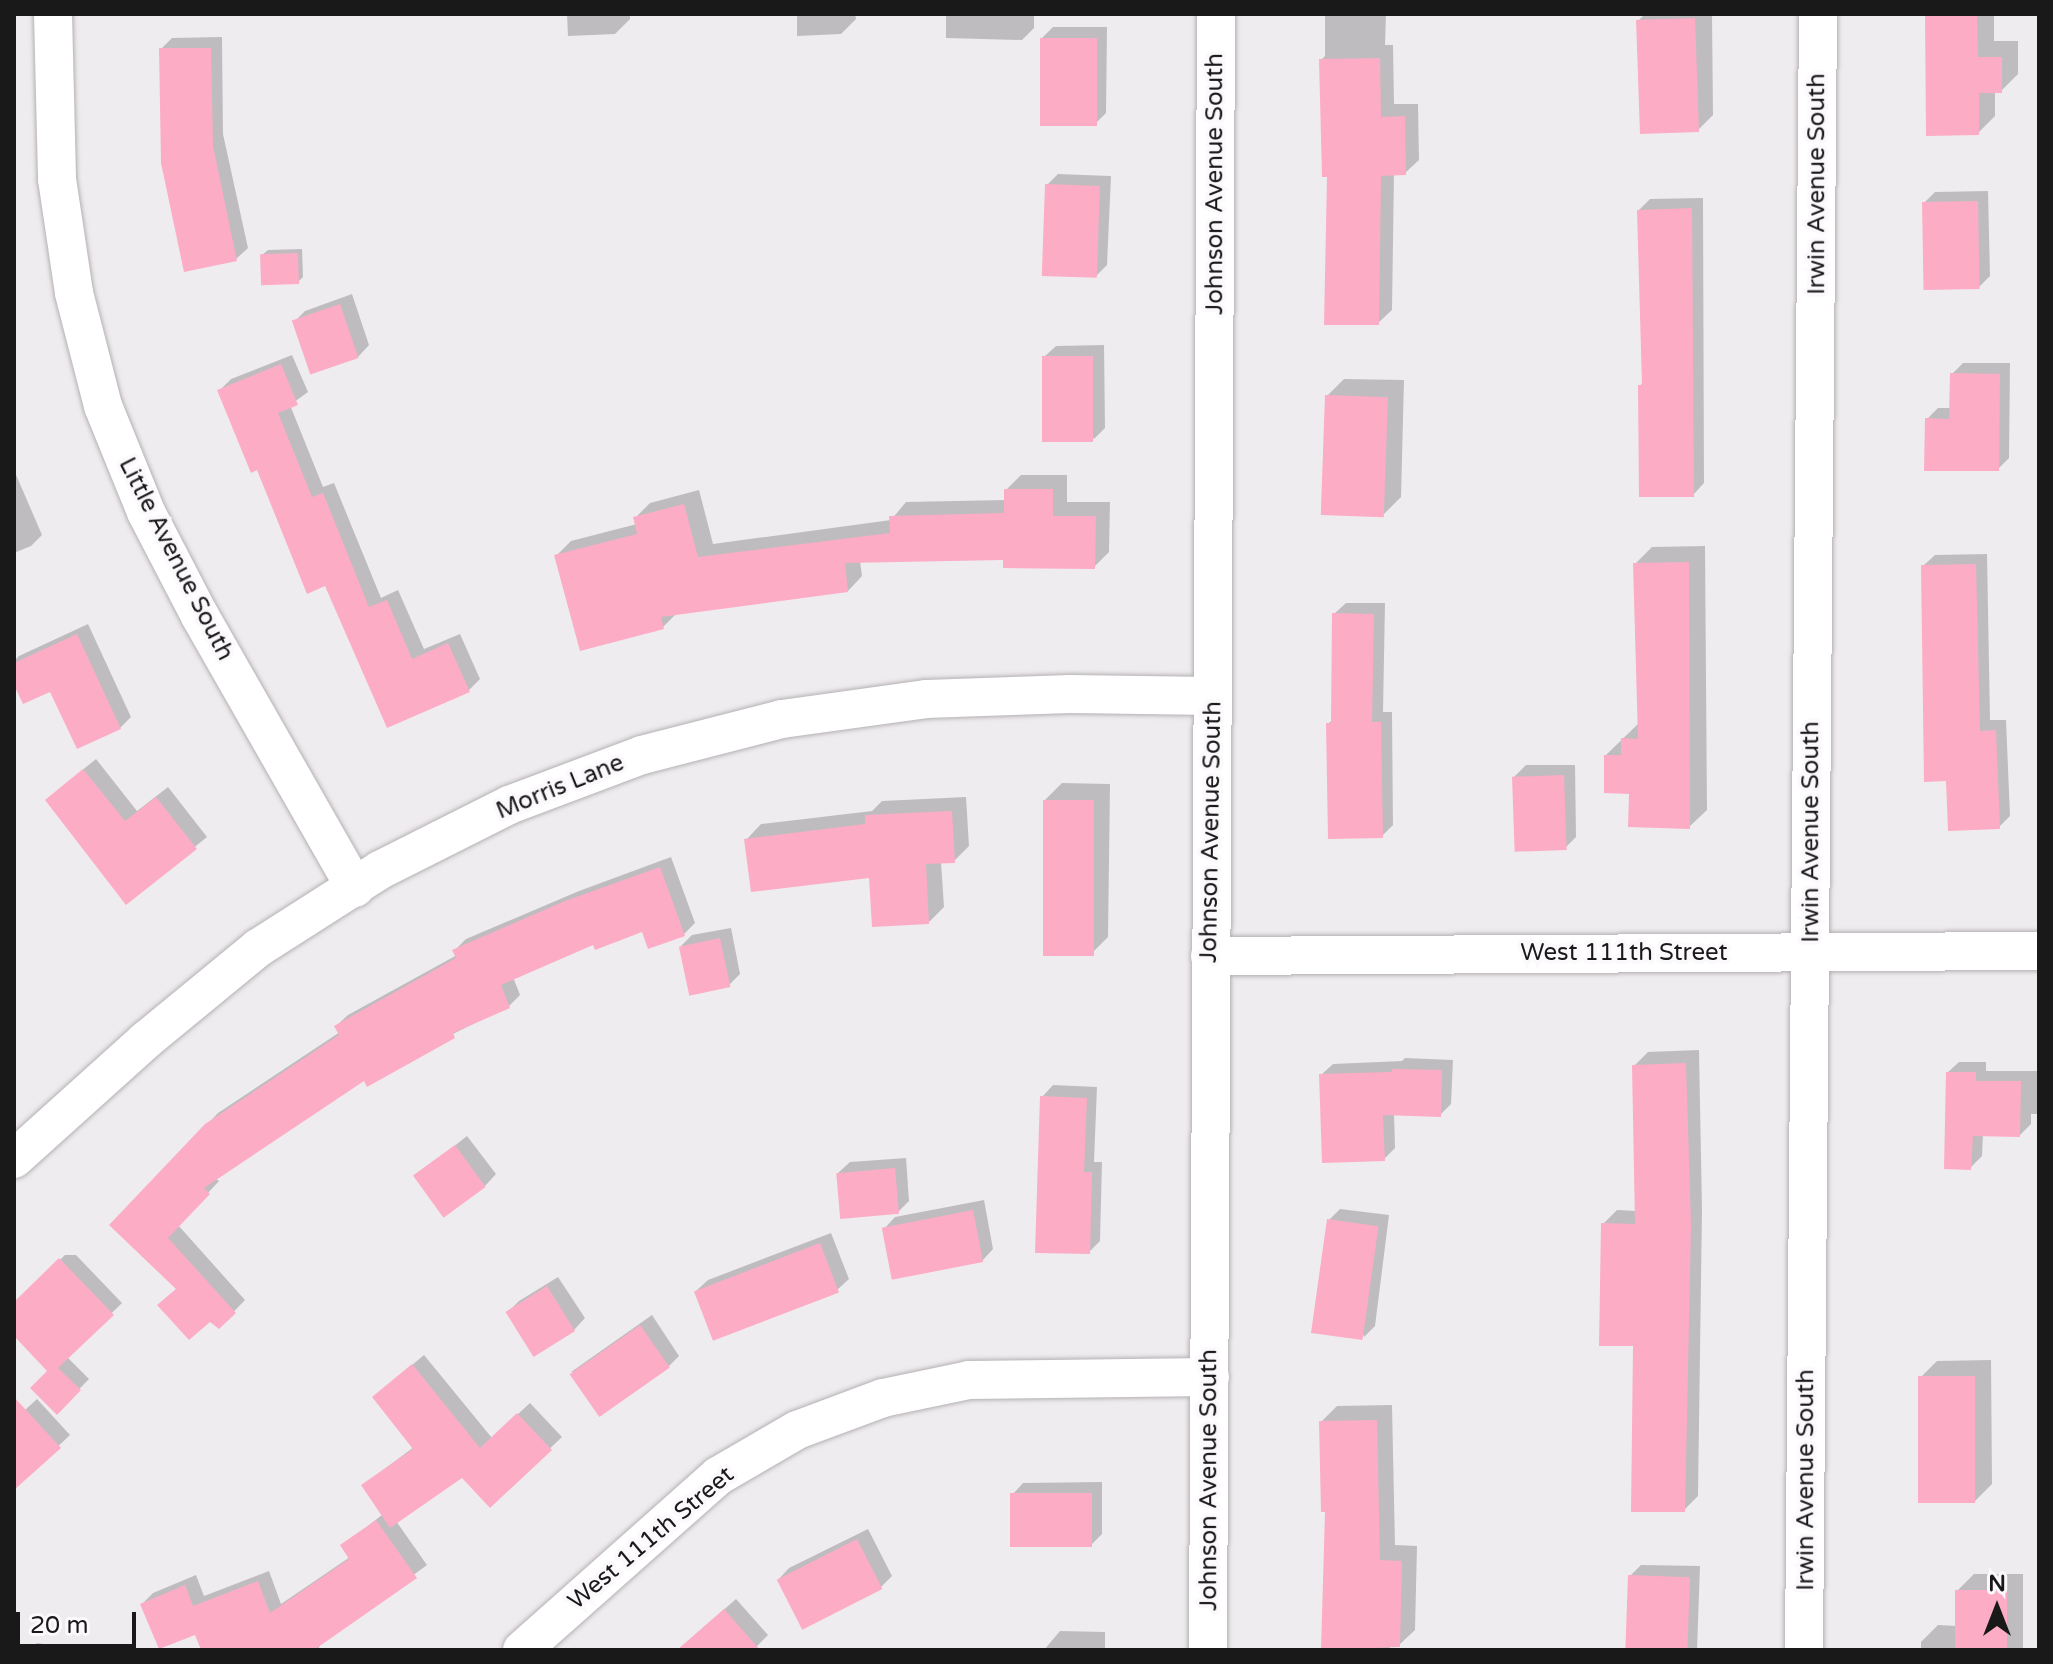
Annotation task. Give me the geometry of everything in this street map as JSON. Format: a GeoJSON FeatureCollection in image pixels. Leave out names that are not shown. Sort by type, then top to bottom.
{"type":"FeatureCollection","features":[{"type":"Feature","properties":{"kind":"street","name":"Little Avenue South"},"geometry":{"type":"LineString","coordinates":[[53,14],[57,179],[74,293],[103,406],[146,512],[193,603],[355,888]]}},
{"type":"Feature","properties":{"kind":"street","name":"Johnson Avenue South"},"geometry":{"type":"LineString","coordinates":[[1208,1650],[1216,14]]}},
{"type":"Feature","properties":{"kind":"street","name":"Irwin Avenue South"},"geometry":{"type":"LineString","coordinates":[[1804,1650],[1818,14]]}},
{"type":"Feature","properties":{"kind":"street","name":"Morris Lane"},"geometry":{"type":"LineString","coordinates":[[14,1159],[146,1040],[258,948],[380,870],[509,805],[642,755],[782,719],[926,699],[1070,694],[1213,696]]}},
{"type":"Feature","properties":{"kind":"street","name":"West 111th Street"},"geometry":{"type":"LineString","coordinates":[[1210,956],[2039,951]]}},
{"type":"Feature","properties":{"kind":"street","name":"West 111th Street"},"geometry":{"type":"LineString","coordinates":[[522,1650],[718,1476],[797,1430],[883,1398],[969,1380],[1210,1377]]}},
{"type":"Feature","properties":{"kind":"building"},"geometry":{"type":"Polygon","coordinates":[[[1925,14],[1977,14],[1978,57],[2002,57],[2002,93],[1979,93],[1979,135],[1926,136],[1925,14]]]}},
{"type":"Feature","properties":{"kind":"building"},"geometry":{"type":"Polygon","coordinates":[[[1695,18],[1699,132],[1640,134],[1636,20],[1695,18]]]}},
{"type":"Feature","properties":{"kind":"building"},"geometry":{"type":"Polygon","coordinates":[[[1040,38],[1097,38],[1097,126],[1040,126],[1040,38]]]}},
{"type":"Feature","properties":{"kind":"building"},"geometry":{"type":"Polygon","coordinates":[[[159,48],[211,48],[213,146],[237,261],[184,272],[161,163],[159,48]]]}},
{"type":"Feature","properties":{"kind":"building"},"geometry":{"type":"Polygon","coordinates":[[[1380,58],[1381,117],[1405,116],[1406,175],[1381,176],[1379,325],[1324,325],[1327,177],[1322,177],[1319,59],[1380,58]]]}},
{"type":"Feature","properties":{"kind":"building"},"geometry":{"type":"Polygon","coordinates":[[[1045,184],[1100,186],[1097,278],[1042,276],[1045,184]]]}},
{"type":"Feature","properties":{"kind":"building"},"geometry":{"type":"Polygon","coordinates":[[[1978,201],[1980,289],[1924,290],[1922,202],[1978,201]]]}},
{"type":"Feature","properties":{"kind":"building"},"geometry":{"type":"Polygon","coordinates":[[[1692,208],[1694,497],[1639,497],[1638,385],[1642,385],[1637,210],[1692,208]]]}},
{"type":"Feature","properties":{"kind":"building"},"geometry":{"type":"Polygon","coordinates":[[[298,253],[299,284],[261,285],[260,254],[298,253]]]}},
{"type":"Feature","properties":{"kind":"building"},"geometry":{"type":"Polygon","coordinates":[[[340,304],[359,358],[310,374],[292,321],[340,304]]]}},
{"type":"Feature","properties":{"kind":"building"},"geometry":{"type":"Polygon","coordinates":[[[1042,356],[1093,356],[1093,442],[1042,442],[1042,356]]]}},
{"type":"Feature","properties":{"kind":"building"},"geometry":{"type":"Polygon","coordinates":[[[281,364],[298,405],[278,413],[312,497],[323,493],[369,607],[387,600],[412,659],[448,643],[470,692],[387,728],[325,586],[307,594],[257,470],[251,473],[217,390],[281,364]]]}},
{"type":"Feature","properties":{"kind":"building"},"geometry":{"type":"Polygon","coordinates":[[[1950,373],[2000,374],[1999,471],[1924,471],[1925,418],[1949,419],[1950,373]]]}},
{"type":"Feature","properties":{"kind":"building"},"geometry":{"type":"Polygon","coordinates":[[[1325,395],[1388,397],[1384,517],[1321,515],[1325,395]]]}},
{"type":"Feature","properties":{"kind":"building"},"geometry":{"type":"Polygon","coordinates":[[[1004,489],[1053,489],[1053,516],[1096,516],[1095,569],[1003,568],[1003,560],[845,563],[848,592],[661,617],[664,629],[580,651],[554,555],[637,534],[633,517],[684,504],[698,557],[890,533],[889,516],[1004,513],[1004,489]]]}},
{"type":"Feature","properties":{"kind":"building"},"geometry":{"type":"Polygon","coordinates":[[[1689,562],[1690,829],[1628,827],[1629,794],[1604,793],[1604,755],[1621,755],[1621,738],[1638,739],[1633,563],[1689,562]]]}},
{"type":"Feature","properties":{"kind":"building"},"geometry":{"type":"Polygon","coordinates":[[[1976,564],[1980,731],[1996,730],[2000,829],[1948,831],[1946,781],[1924,782],[1921,565],[1976,564]]]}},
{"type":"Feature","properties":{"kind":"building"},"geometry":{"type":"Polygon","coordinates":[[[1332,613],[1374,614],[1372,722],[1381,722],[1383,838],[1328,839],[1326,723],[1331,723],[1332,613]]]}},
{"type":"Feature","properties":{"kind":"building"},"geometry":{"type":"Polygon","coordinates":[[[77,634],[121,729],[77,749],[50,692],[23,704],[14,685],[14,663],[77,634]]]}},
{"type":"Feature","properties":{"kind":"building"},"geometry":{"type":"Polygon","coordinates":[[[83,769],[125,821],[156,797],[197,849],[126,905],[45,800],[83,769]]]}},
{"type":"Feature","properties":{"kind":"building"},"geometry":{"type":"Polygon","coordinates":[[[1564,775],[1567,850],[1515,852],[1512,777],[1564,775]]]}},
{"type":"Feature","properties":{"kind":"building"},"geometry":{"type":"Polygon","coordinates":[[[1043,800],[1094,800],[1094,956],[1043,956],[1043,800]]]}},
{"type":"Feature","properties":{"kind":"building"},"geometry":{"type":"Polygon","coordinates":[[[952,811],[955,863],[926,864],[929,924],[872,927],[869,878],[751,892],[744,839],[865,824],[865,815],[952,811]]]}},
{"type":"Feature","properties":{"kind":"building"},"geometry":{"type":"Polygon","coordinates":[[[660,867],[685,936],[648,949],[642,932],[595,950],[593,945],[501,985],[510,1008],[453,1033],[455,1038],[367,1087],[364,1081],[204,1188],[210,1194],[168,1238],[236,1313],[219,1329],[210,1322],[189,1340],[157,1305],[176,1289],[109,1225],[205,1124],[339,1035],[334,1026],[456,958],[452,950],[565,901],[660,867]]]}},
{"type":"Feature","properties":{"kind":"building"},"geometry":{"type":"Polygon","coordinates":[[[720,938],[730,987],[689,996],[679,947],[720,938]]]}},
{"type":"Feature","properties":{"kind":"building"},"geometry":{"type":"Polygon","coordinates":[[[1686,1063],[1691,1225],[1685,1512],[1631,1512],[1633,1346],[1599,1346],[1601,1223],[1635,1224],[1632,1065],[1686,1063]]]}},
{"type":"Feature","properties":{"kind":"building"},"geometry":{"type":"Polygon","coordinates":[[[1392,1069],[1442,1070],[1441,1117],[1383,1115],[1385,1161],[1322,1163],[1319,1074],[1392,1072],[1392,1069]]]}},
{"type":"Feature","properties":{"kind":"building"},"geometry":{"type":"Polygon","coordinates":[[[1946,1072],[1976,1072],[1976,1081],[2021,1081],[2020,1137],[1973,1136],[1971,1170],[1944,1169],[1946,1072]]]}},
{"type":"Feature","properties":{"kind":"building"},"geometry":{"type":"Polygon","coordinates":[[[1040,1096],[1087,1098],[1084,1172],[1092,1172],[1090,1254],[1035,1253],[1040,1096]]]}},
{"type":"Feature","properties":{"kind":"building"},"geometry":{"type":"Polygon","coordinates":[[[455,1145],[486,1187],[443,1218],[413,1176],[455,1145]]]}},
{"type":"Feature","properties":{"kind":"building"},"geometry":{"type":"Polygon","coordinates":[[[895,1168],[899,1214],[840,1219],[836,1173],[895,1168]]]}},
{"type":"Feature","properties":{"kind":"building"},"geometry":{"type":"Polygon","coordinates":[[[973,1210],[983,1262],[892,1280],[882,1228],[973,1210]]]}},
{"type":"Feature","properties":{"kind":"building"},"geometry":{"type":"Polygon","coordinates":[[[1327,1219],[1378,1226],[1362,1340],[1311,1333],[1327,1219]]]}},
{"type":"Feature","properties":{"kind":"building"},"geometry":{"type":"Polygon","coordinates":[[[820,1243],[839,1292],[713,1341],[694,1291],[820,1243]]]}},
{"type":"Feature","properties":{"kind":"building"},"geometry":{"type":"Polygon","coordinates":[[[59,1258],[114,1315],[58,1368],[81,1390],[57,1415],[30,1388],[47,1371],[14,1336],[14,1302],[59,1258]]]}},
{"type":"Feature","properties":{"kind":"building"},"geometry":{"type":"Polygon","coordinates":[[[547,1286],[575,1331],[534,1357],[505,1312],[547,1286]]]}},
{"type":"Feature","properties":{"kind":"building"},"geometry":{"type":"Polygon","coordinates":[[[640,1325],[670,1368],[599,1417],[570,1374],[640,1325]]]}},
{"type":"Feature","properties":{"kind":"building"},"geometry":{"type":"Polygon","coordinates":[[[412,1364],[480,1448],[517,1413],[552,1450],[490,1508],[462,1478],[390,1528],[361,1485],[413,1449],[372,1397],[412,1364]]]}},
{"type":"Feature","properties":{"kind":"building"},"geometry":{"type":"Polygon","coordinates":[[[1918,1376],[1975,1376],[1975,1503],[1918,1503],[1918,1376]]]}},
{"type":"Feature","properties":{"kind":"building"},"geometry":{"type":"Polygon","coordinates":[[[14,1397],[61,1448],[14,1490],[14,1397]]]}},
{"type":"Feature","properties":{"kind":"building"},"geometry":{"type":"Polygon","coordinates":[[[1377,1420],[1380,1560],[1402,1561],[1400,1647],[1321,1650],[1325,1512],[1321,1512],[1319,1421],[1377,1420]]]}},
{"type":"Feature","properties":{"kind":"building"},"geometry":{"type":"Polygon","coordinates":[[[1010,1493],[1092,1493],[1092,1547],[1010,1547],[1010,1493]]]}},
{"type":"Feature","properties":{"kind":"building"},"geometry":{"type":"Polygon","coordinates":[[[376,1520],[417,1578],[314,1650],[201,1650],[195,1635],[159,1649],[140,1604],[185,1585],[193,1606],[258,1581],[270,1613],[349,1559],[340,1545],[376,1520]]]}},
{"type":"Feature","properties":{"kind":"building"},"geometry":{"type":"Polygon","coordinates":[[[857,1539],[882,1589],[802,1630],[777,1580],[857,1539]]]}},
{"type":"Feature","properties":{"kind":"building"},"geometry":{"type":"Polygon","coordinates":[[[1628,1575],[1690,1577],[1687,1650],[1625,1650],[1628,1575]]]}},
{"type":"Feature","properties":{"kind":"building"},"geometry":{"type":"Polygon","coordinates":[[[1955,1590],[2007,1590],[2007,1650],[1955,1650],[1955,1590]]]}},
{"type":"Feature","properties":{"kind":"building"},"geometry":{"type":"Polygon","coordinates":[[[724,1609],[760,1650],[677,1650],[724,1609]]]}}]}
